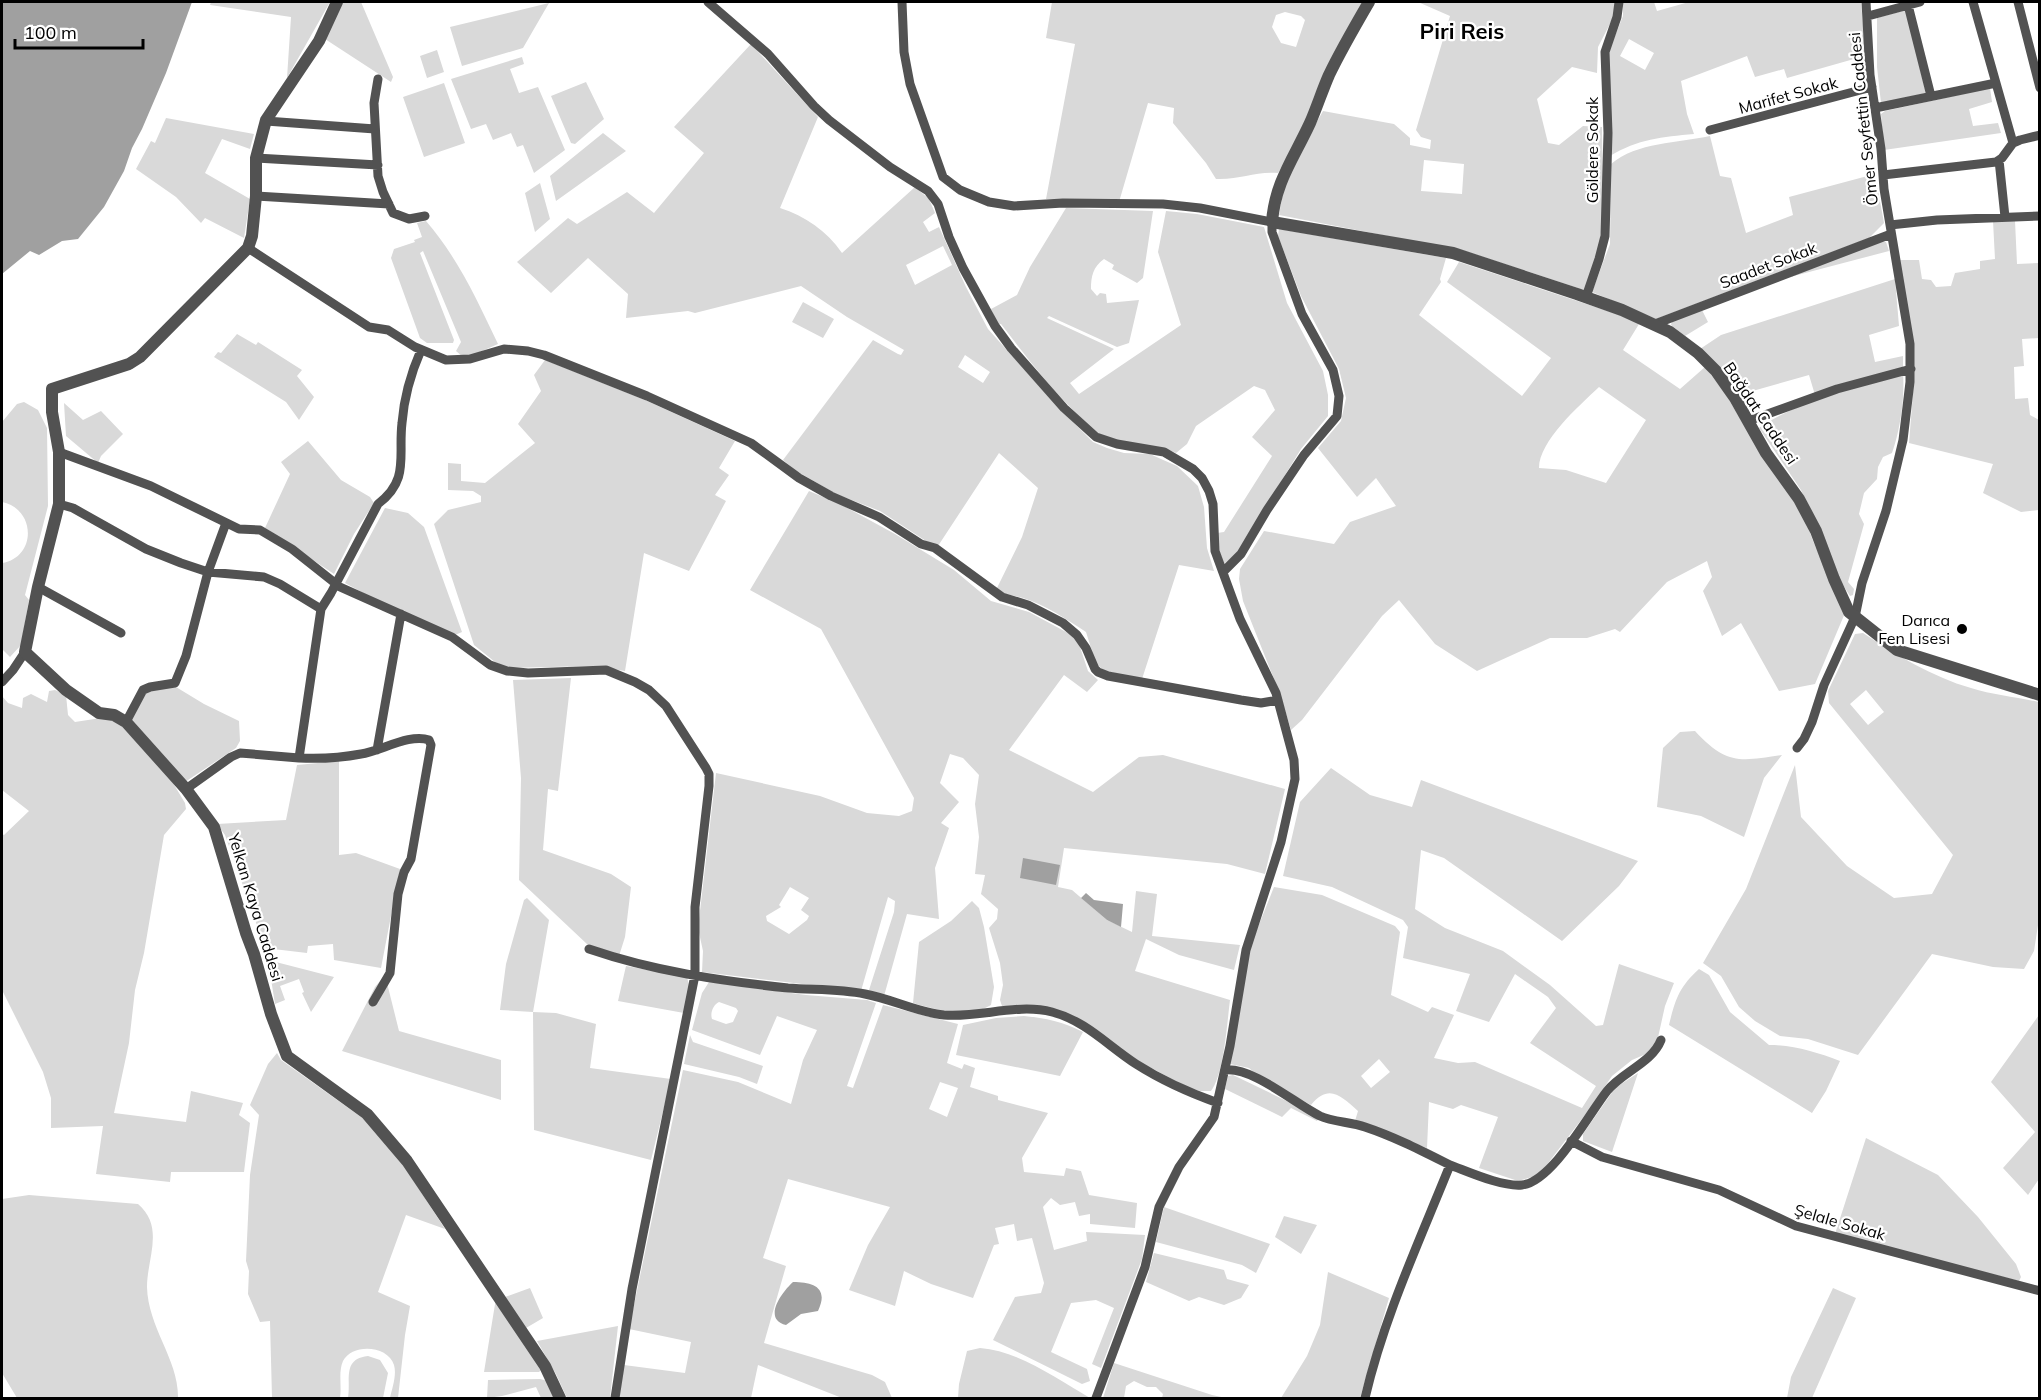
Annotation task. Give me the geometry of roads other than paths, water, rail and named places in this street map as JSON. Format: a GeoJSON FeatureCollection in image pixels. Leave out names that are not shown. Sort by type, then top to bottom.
{"type":"FeatureCollection","features":[{"type":"Feature","properties":{"kind":"street"},"geometry":{"type":"LineString","coordinates":[[2,682],[25,652],[38,587],[59,504],[58,452],[52,412],[52,389],[129,364],[140,357],[248,248],[252,236],[256,196],[256,158],[266,121],[319,41],[337,2]]}},
{"type":"Feature","properties":{"kind":"street"},"geometry":{"type":"LineString","coordinates":[[708,2],[768,54],[829,120],[890,167],[928,191],[938,204],[963,268],[994,326],[1064,408],[1096,437],[1117,444],[1164,452],[1193,469],[1202,478],[1213,504],[1215,551],[1222,572],[1240,619],[1278,700],[1294,760],[1295,779],[1278,852],[1246,950],[1218,1103],[1214,1117],[1179,1167],[1159,1207],[1145,1267],[1096,1398]]}},
{"type":"Feature","properties":{"kind":"street"},"geometry":{"type":"LineString","coordinates":[[902,2],[906,71],[943,177],[960,190],[999,205],[1026,206],[1063,202],[1163,204],[1200,208],[1272,222]]}},
{"type":"Feature","properties":{"kind":"street"},"geometry":{"type":"LineString","coordinates":[[1222,572],[1241,554],[1304,455],[1337,416],[1339,396],[1333,369],[1302,314],[1272,232],[1272,222],[1276,194],[1281,179],[1312,120],[1340,54],[1369,2]]}},
{"type":"Feature","properties":{"kind":"street","name":"Göldere Sokak"},"geometry":{"type":"LineString","coordinates":[[1586,297],[1605,236],[1608,133],[1605,52],[1617,17],[1619,2]]}},
{"type":"Feature","properties":{"kind":"street","name":"Ömer Seyfettin Caddesi"},"geometry":{"type":"LineString","coordinates":[[1797,748],[1812,722],[1824,685],[1855,617],[1862,583],[1886,511],[1903,440],[1911,369],[1910,344],[1882,176],[1872,87],[1866,2]]}},
{"type":"Feature","properties":{"kind":"street"},"geometry":{"type":"LineString","coordinates":[[1868,16],[1920,2]]}},
{"type":"Feature","properties":{"kind":"street"},"geometry":{"type":"LineString","coordinates":[[1973,2],[2013,143]]}},
{"type":"Feature","properties":{"kind":"street"},"geometry":{"type":"LineString","coordinates":[[2018,2],[2036,57],[2040,87]]}},
{"type":"Feature","properties":{"kind":"street"},"geometry":{"type":"LineString","coordinates":[[1908,5],[1931,96]]}},
{"type":"Feature","properties":{"kind":"street"},"geometry":{"type":"LineString","coordinates":[[378,79],[374,103],[375,129],[383,192],[393,213],[409,219],[425,216]]}},
{"type":"Feature","properties":{"kind":"street"},"geometry":{"type":"LineString","coordinates":[[1875,108],[1996,83]]}},
{"type":"Feature","properties":{"kind":"street","name":"Marifet Sokak"},"geometry":{"type":"LineString","coordinates":[[1710,130],[1752,121],[1872,87]]}},
{"type":"Feature","properties":{"kind":"street"},"geometry":{"type":"LineString","coordinates":[[266,121],[375,129]]}},
{"type":"Feature","properties":{"kind":"street"},"geometry":{"type":"LineString","coordinates":[[1882,176],[1996,162],[2013,143],[2040,135]]}},
{"type":"Feature","properties":{"kind":"street"},"geometry":{"type":"LineString","coordinates":[[256,158],[378,165]]}},
{"type":"Feature","properties":{"kind":"street"},"geometry":{"type":"LineString","coordinates":[[1999,160],[2005,217]]}},
{"type":"Feature","properties":{"kind":"street"},"geometry":{"type":"LineString","coordinates":[[928,191],[943,177]]}},
{"type":"Feature","properties":{"kind":"street"},"geometry":{"type":"LineString","coordinates":[[256,196],[389,204]]}},
{"type":"Feature","properties":{"kind":"street","name":"Saadet Sokak"},"geometry":{"type":"LineString","coordinates":[[1655,324],[1890,229],[2005,217],[2040,216]]}},
{"type":"Feature","properties":{"kind":"street","name":"Bağdat Caddesi"},"geometry":{"type":"LineString","coordinates":[[1272,222],[1453,253],[1586,297],[1670,332],[1698,353],[1716,371],[1766,453],[1799,499],[1816,531],[1838,587],[1850,612],[1855,617],[1897,650],[2040,695]]}},
{"type":"Feature","properties":{"kind":"street"},"geometry":{"type":"LineString","coordinates":[[248,248],[369,327],[388,330],[421,350],[446,360],[470,359],[504,350],[544,354],[647,396],[751,443],[799,478],[831,496],[879,517],[921,544],[935,548],[1002,597],[1028,605],[1063,623],[1077,635],[1098,672],[1107,676],[1261,703],[1278,700]]}},
{"type":"Feature","properties":{"kind":"street"},"geometry":{"type":"LineString","coordinates":[[299,758],[321,609],[378,504],[386,498],[400,471],[404,405],[421,350]]}},
{"type":"Feature","properties":{"kind":"street"},"geometry":{"type":"LineString","coordinates":[[1748,421],[1837,389],[1911,369]]}},
{"type":"Feature","properties":{"kind":"street"},"geometry":{"type":"LineString","coordinates":[[58,452],[151,486],[239,529],[260,530],[292,549],[340,587],[452,637],[490,665],[507,671],[528,673],[606,670],[635,682],[654,694],[666,706],[709,774],[695,907],[695,975],[632,1289],[615,1398]]}},
{"type":"Feature","properties":{"kind":"street"},"geometry":{"type":"LineString","coordinates":[[59,504],[73,508],[146,549],[195,569],[264,577],[321,609]]}},
{"type":"Feature","properties":{"kind":"street"},"geometry":{"type":"LineString","coordinates":[[126,722],[143,690],[175,683],[186,656],[208,572],[226,523]]}},
{"type":"Feature","properties":{"kind":"street"},"geometry":{"type":"LineString","coordinates":[[38,587],[121,633]]}},
{"type":"Feature","properties":{"kind":"street"},"geometry":{"type":"LineString","coordinates":[[376,750],[401,614]]}},
{"type":"Feature","properties":{"kind":"street","name":"Yelkan Kaya Caddesi"},"geometry":{"type":"LineString","coordinates":[[25,652],[66,690],[99,713],[114,715],[126,722],[186,789],[214,827],[271,1014],[287,1056],[367,1114],[407,1161],[545,1366],[560,1398]]}},
{"type":"Feature","properties":{"kind":"street"},"geometry":{"type":"LineString","coordinates":[[186,789],[240,753],[299,758],[335,758],[419,738],[429,740],[431,745],[411,859],[404,872],[398,894],[390,973],[372,1002]]}},
{"type":"Feature","properties":{"kind":"street"},"geometry":{"type":"LineString","coordinates":[[589,949],[632,963],[695,975],[777,987],[864,994],[916,1010],[945,1015],[978,1015],[1025,1009],[1049,1011],[1085,1026],[1137,1065],[1194,1094],[1218,1103]]}},
{"type":"Feature","properties":{"kind":"street"},"geometry":{"type":"LineString","coordinates":[[1225,1070],[1247,1073],[1322,1117],[1362,1126],[1450,1165],[1504,1183],[1522,1185],[1540,1178],[1571,1141],[1608,1090],[1619,1078],[1652,1053],[1661,1040]]}},
{"type":"Feature","properties":{"kind":"street","name":"Şelale Sokak"},"geometry":{"type":"LineString","coordinates":[[1571,1141],[1602,1157],[1719,1190],[1796,1226],[2040,1291]]}},
{"type":"Feature","properties":{"kind":"street"},"geometry":{"type":"LineString","coordinates":[[1365,1398],[1383,1334],[1400,1287],[1450,1165]]}},
{"type":"Feature","properties":{"kind":"place","name":"Darıca Fen Lisesi"},"geometry":{"type":"Point","coordinates":[1962,629]}},
{"type":"Feature","properties":{"kind":"district","name":"Piri Reis"},"geometry":{"type":"Point","coordinates":[1462,31]}}]}
